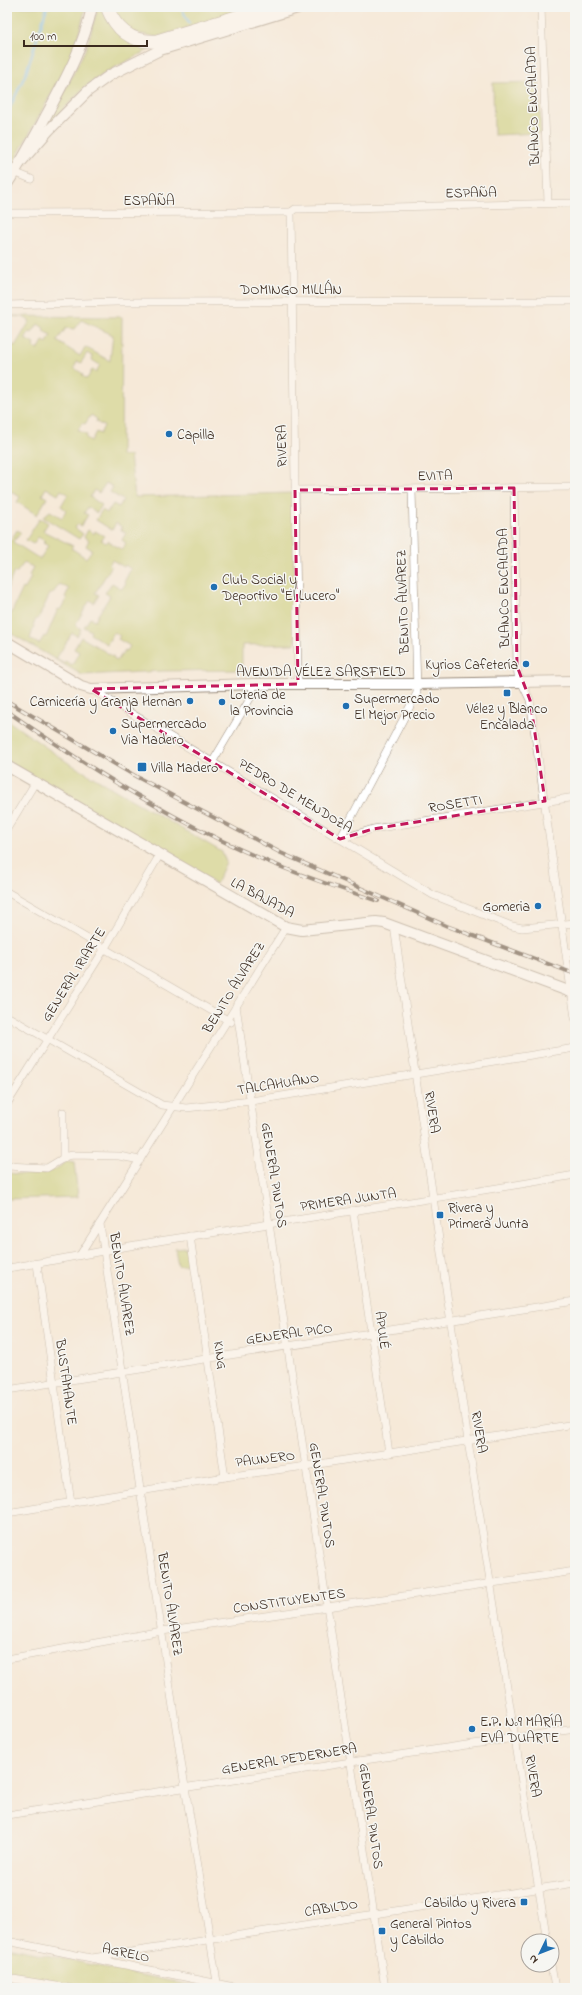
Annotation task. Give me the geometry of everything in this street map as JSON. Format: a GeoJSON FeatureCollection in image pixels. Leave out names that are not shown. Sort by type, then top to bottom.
{"type":"FeatureCollection","features":[{"type":"Feature","properties":{"kind":"highway"},"geometry":{"type":"LineString","coordinates":[[107,7],[113,20],[127,36],[150,48],[157,41],[269,7]]}},
{"type":"Feature","properties":{"kind":"street"},"geometry":{"type":"LineString","coordinates":[[7,184],[20,163],[73,64],[81,46],[92,7]]}},
{"type":"Feature","properties":{"kind":"street"},"geometry":{"type":"LineString","coordinates":[[20,163],[49,130],[88,91],[150,48],[301,7]]}},
{"type":"Feature","properties":{"kind":"street","name":"BLANCO ENCALADA"},"geometry":{"type":"LineString","coordinates":[[541,7],[548,203]]}},
{"type":"Feature","properties":{"kind":"street"},"geometry":{"type":"LineString","coordinates":[[14,172],[31,179]]}},
{"type":"Feature","properties":{"kind":"street","name":"ESPAÑA"},"geometry":{"type":"LineString","coordinates":[[7,213],[293,211],[575,203]]}},
{"type":"Feature","properties":{"kind":"street","name":"RIVERA"},"geometry":{"type":"LineString","coordinates":[[293,211],[298,684]]}},
{"type":"Feature","properties":{"kind":"street","name":"DOMINGO MILLÁN"},"geometry":{"type":"LineString","coordinates":[[7,304],[575,301]]}},
{"type":"Feature","properties":{"kind":"street","name":"EVITA"},"geometry":{"type":"LineString","coordinates":[[295,490],[575,487]]}},
{"type":"Feature","properties":{"kind":"street","name":"BLANCO ENCALADA"},"geometry":{"type":"LineString","coordinates":[[514,488],[517,666],[530,700],[573,993],[575,1018]]}},
{"type":"Feature","properties":{"kind":"street","name":"BENITO ÁLVAREZ"},"geometry":{"type":"LineString","coordinates":[[340,839],[416,698],[418,684],[412,489]]}},
{"type":"Feature","properties":{"kind":"street","name":"PEDRO DE MENDOZA"},"geometry":{"type":"LineString","coordinates":[[7,642],[81,686],[91,689],[214,761],[433,895],[512,926],[522,928],[575,923]]}},
{"type":"Feature","properties":{"kind":"street","name":"AVENIDA VÉLEZ SARSFIELD"},"geometry":{"type":"LineString","coordinates":[[91,689],[254,684],[418,684],[575,681]]}},
{"type":"Feature","properties":{"kind":"street"},"geometry":{"type":"LineString","coordinates":[[214,761],[251,697],[254,684]]}},
{"type":"Feature","properties":{"kind":"street","name":"LA BAJADA"},"geometry":{"type":"LineString","coordinates":[[7,766],[159,856],[286,927],[302,930],[376,922],[394,926],[573,993]]}},
{"type":"Feature","properties":{"kind":"street"},"geometry":{"type":"LineString","coordinates":[[7,829],[35,783]]}},
{"type":"Feature","properties":{"kind":"street","name":"ROSETTI"},"geometry":{"type":"LineString","coordinates":[[340,839],[373,829],[575,797]]}},
{"type":"Feature","properties":{"kind":"street","name":"GENERAL IRIARTE"},"geometry":{"type":"LineString","coordinates":[[7,1104],[105,948],[159,856]]}},
{"type":"Feature","properties":{"kind":"street"},"geometry":{"type":"LineString","coordinates":[[7,892],[105,948],[227,1021],[239,1024]]}},
{"type":"Feature","properties":{"kind":"street","name":"RIVERA"},"geometry":{"type":"LineString","coordinates":[[394,926],[450,1322],[546,1933]]}},
{"type":"Feature","properties":{"kind":"street","name":"BENITO ÁLVAREZ"},"geometry":{"type":"LineString","coordinates":[[80,1255],[286,927]]}},
{"type":"Feature","properties":{"kind":"street"},"geometry":{"type":"LineString","coordinates":[[566,952],[575,952]]}},
{"type":"Feature","properties":{"kind":"street","name":"GENERAL PINTOS"},"geometry":{"type":"LineString","coordinates":[[236,1006],[385,1988]]}},
{"type":"Feature","properties":{"kind":"street","name":"TALCAHUANO"},"geometry":{"type":"LineString","coordinates":[[7,1016],[162,1105],[173,1108],[251,1101],[575,1048]]}},
{"type":"Feature","properties":{"kind":"street"},"geometry":{"type":"LineString","coordinates":[[63,1112],[63,1159]]}},
{"type":"Feature","properties":{"kind":"street"},"geometry":{"type":"LineString","coordinates":[[7,1166],[47,1168],[67,1156],[81,1155],[119,1156],[140,1160]]}},
{"type":"Feature","properties":{"kind":"street","name":"PRIMERA JUNTA"},"geometry":{"type":"LineString","coordinates":[[7,1268],[37,1264],[104,1250],[353,1210],[432,1200],[575,1175]]}},
{"type":"Feature","properties":{"kind":"street","name":"APULÉ"},"geometry":{"type":"LineString","coordinates":[[353,1210],[389,1453]]}},
{"type":"Feature","properties":{"kind":"street","name":"BENITO ÁLVAREZ"},"geometry":{"type":"LineString","coordinates":[[100,1224],[124,1372],[140,1491],[185,1788],[218,1986]]}},
{"type":"Feature","properties":{"kind":"street","name":"KING"},"geometry":{"type":"LineString","coordinates":[[190,1236],[225,1477]]}},
{"type":"Feature","properties":{"kind":"street","name":"BUSTAMANTE"},"geometry":{"type":"LineString","coordinates":[[37,1264],[71,1503]]}},
{"type":"Feature","properties":{"kind":"street","name":"GENERAL PICO"},"geometry":{"type":"LineString","coordinates":[[7,1390],[54,1384],[208,1358],[450,1322],[575,1301]]}},
{"type":"Feature","properties":{"kind":"street","name":"PAUNERO"},"geometry":{"type":"LineString","coordinates":[[7,1513],[225,1477],[306,1466],[575,1424]]}},
{"type":"Feature","properties":{"kind":"street","name":"CONSTITUYENTES"},"geometry":{"type":"LineString","coordinates":[[7,1658],[162,1631],[575,1571]]}},
{"type":"Feature","properties":{"kind":"street","name":"GENERAL PEDERNERA"},"geometry":{"type":"LineString","coordinates":[[7,1815],[351,1762],[575,1730]]}},
{"type":"Feature","properties":{"kind":"street","name":"CABILDO"},"geometry":{"type":"LineString","coordinates":[[92,1958],[575,1883]]}},
{"type":"Feature","properties":{"kind":"street","name":"AGRELO"},"geometry":{"type":"LineString","coordinates":[[7,1941],[218,1986],[239,1988]]}},
{"type":"Feature","properties":{"kind":"street"},"geometry":{"type":"LineString","coordinates":[[552,1973],[555,1988]]}},
{"type":"Feature","properties":{"kind":"street"},"geometry":{"type":"LineString","coordinates":[[7,1978],[69,1988]]}},
{"type":"Feature","properties":{"kind":"highlighted area"},"geometry":{"type":"Polygon","coordinates":[[[514,488],[517,666],[530,700],[545,801],[373,829],[340,839],[91,689],[298,684],[295,490],[514,488]]]}},
{"type":"Feature","properties":{"kind":"green space"},"geometry":{"type":"Polygon","coordinates":[[[7,7],[86,7],[76,44],[69,62],[7,174],[7,7]]]}},
{"type":"Feature","properties":{"kind":"green space"},"geometry":{"type":"Polygon","coordinates":[[[98,7],[101,7],[105,16],[120,36],[134,45],[152,48],[108,71],[85,87],[46,128],[87,46],[98,7]]]}},
{"type":"Feature","properties":{"kind":"green space"},"geometry":{"type":"Polygon","coordinates":[[[111,7],[255,7],[157,37],[131,32],[111,7]]]}},
{"type":"Feature","properties":{"kind":"green space"},"geometry":{"type":"Polygon","coordinates":[[[539,82],[541,133],[494,135],[493,83],[539,82]]]}},
{"type":"Feature","properties":{"kind":"green space"},"geometry":{"type":"Polygon","coordinates":[[[7,316],[122,317],[121,456],[130,456],[135,497],[293,493],[295,644],[242,645],[242,670],[163,671],[82,675],[7,631],[7,616],[10,616],[23,588],[25,589],[31,577],[29,576],[33,567],[24,563],[16,573],[14,572],[7,589],[7,538],[11,540],[17,530],[21,533],[13,542],[40,559],[48,546],[43,543],[45,541],[38,537],[33,544],[26,540],[40,518],[48,523],[43,531],[73,546],[71,548],[86,558],[92,550],[86,546],[89,540],[84,537],[88,530],[94,534],[95,531],[104,536],[101,540],[106,543],[108,541],[122,550],[126,543],[122,540],[126,533],[121,530],[122,527],[116,523],[112,530],[96,520],[102,510],[107,513],[113,504],[119,507],[123,500],[110,492],[113,487],[106,483],[99,493],[94,490],[90,497],[102,505],[97,513],[88,507],[84,513],[88,515],[81,526],[78,524],[75,528],[83,534],[79,539],[43,517],[50,511],[62,518],[66,510],[61,506],[68,494],[61,490],[58,495],[46,488],[42,495],[47,498],[37,515],[17,502],[20,497],[7,489],[7,342],[15,346],[30,321],[23,317],[7,316]],[[81,320],[74,329],[66,328],[57,341],[80,356],[85,347],[110,361],[113,335],[81,320]],[[38,324],[32,333],[29,332],[25,339],[34,344],[33,347],[38,350],[43,341],[47,343],[51,335],[43,331],[44,328],[38,324]],[[87,353],[81,363],[77,361],[74,368],[83,374],[82,376],[87,379],[92,370],[96,372],[100,365],[92,360],[93,357],[87,353]],[[91,415],[85,424],[82,423],[78,430],[87,435],[86,438],[91,441],[96,432],[100,434],[104,426],[96,422],[97,419],[91,415]],[[112,560],[109,565],[111,567],[95,593],[99,595],[94,603],[90,600],[75,625],[81,629],[77,636],[72,633],[56,659],[63,663],[65,661],[72,665],[79,652],[74,649],[81,637],[114,657],[113,658],[117,661],[130,646],[118,639],[120,636],[114,632],[107,644],[90,634],[91,631],[84,627],[90,618],[95,620],[110,596],[105,593],[112,583],[122,589],[126,583],[124,582],[131,569],[112,560]],[[60,584],[52,594],[50,594],[38,619],[36,619],[33,625],[30,639],[39,644],[44,636],[46,637],[58,609],[60,610],[67,598],[65,597],[69,589],[60,584]]]}},
{"type":"Feature","properties":{"kind":"green space"},"geometry":{"type":"Polygon","coordinates":[[[7,720],[67,762],[222,852],[226,862],[216,884],[7,761],[7,720]]]}},
{"type":"Feature","properties":{"kind":"green space"},"geometry":{"type":"Polygon","coordinates":[[[67,1161],[74,1162],[78,1197],[7,1199],[7,1173],[32,1175],[46,1173],[67,1161]]]}},
{"type":"Feature","properties":{"kind":"green space"},"geometry":{"type":"Polygon","coordinates":[[[185,1247],[188,1264],[178,1266],[175,1248],[185,1247]]]}},
{"type":"Feature","properties":{"kind":"green space"},"geometry":{"type":"Polygon","coordinates":[[[7,1947],[203,1988],[93,1988],[7,1975],[7,1947]]]}},
{"type":"Feature","properties":{"kind":"waterway"},"geometry":{"type":"LineString","coordinates":[[7,114],[26,73],[47,7]]}},
{"type":"Feature","properties":{"kind":"waterway"},"geometry":{"type":"LineString","coordinates":[[181,7],[189,23]]}},
{"type":"Feature","properties":{"kind":"railway"},"geometry":{"type":"LineString","coordinates":[[7,701],[137,777],[281,853],[447,926],[575,974]]}},
{"type":"Feature","properties":{"kind":"railway"},"geometry":{"type":"LineString","coordinates":[[7,711],[69,753],[167,813],[235,847],[269,862],[323,883],[378,901]]}},
{"type":"Feature","properties":{"kind":"place","name":"Capilla"},"geometry":{"type":"Point","coordinates":[169,434]}},
{"type":"Feature","properties":{"kind":"place","name":"Club Social y Deportivo \"El Lucero\""},"geometry":{"type":"Point","coordinates":[214,587]}},
{"type":"Feature","properties":{"kind":"place","name":"Kyrios Cafetería"},"geometry":{"type":"Point","coordinates":[526,664]}},
{"type":"Feature","properties":{"kind":"place","name":"Vélez y Blanco Encalada"},"geometry":{"type":"Point","coordinates":[507,693]}},
{"type":"Feature","properties":{"kind":"place","name":"Carnicería y Granja Hernan"},"geometry":{"type":"Point","coordinates":[190,701]}},
{"type":"Feature","properties":{"kind":"place","name":"Loteria de la Provincia"},"geometry":{"type":"Point","coordinates":[222,702]}},
{"type":"Feature","properties":{"kind":"place","name":"Supermercado El Mejor Precio"},"geometry":{"type":"Point","coordinates":[346,706]}},
{"type":"Feature","properties":{"kind":"place","name":"Supermercado Via Madero"},"geometry":{"type":"Point","coordinates":[113,731]}},
{"type":"Feature","properties":{"kind":"place","name":"Villa Madero"},"geometry":{"type":"Point","coordinates":[142,767]}},
{"type":"Feature","properties":{"kind":"place","name":"Gomeria"},"geometry":{"type":"Point","coordinates":[538,906]}},
{"type":"Feature","properties":{"kind":"place","name":"Rivera y Primera Junta"},"geometry":{"type":"Point","coordinates":[440,1215]}},
{"type":"Feature","properties":{"kind":"place","name":"E.P. Nº9 MARÍA EVA DUARTE"},"geometry":{"type":"Point","coordinates":[472,1729]}},
{"type":"Feature","properties":{"kind":"place","name":"Cabildo y Rivera"},"geometry":{"type":"Point","coordinates":[524,1902]}},
{"type":"Feature","properties":{"kind":"place","name":"General Pintos y Cabildo"},"geometry":{"type":"Point","coordinates":[382,1931]}}]}
